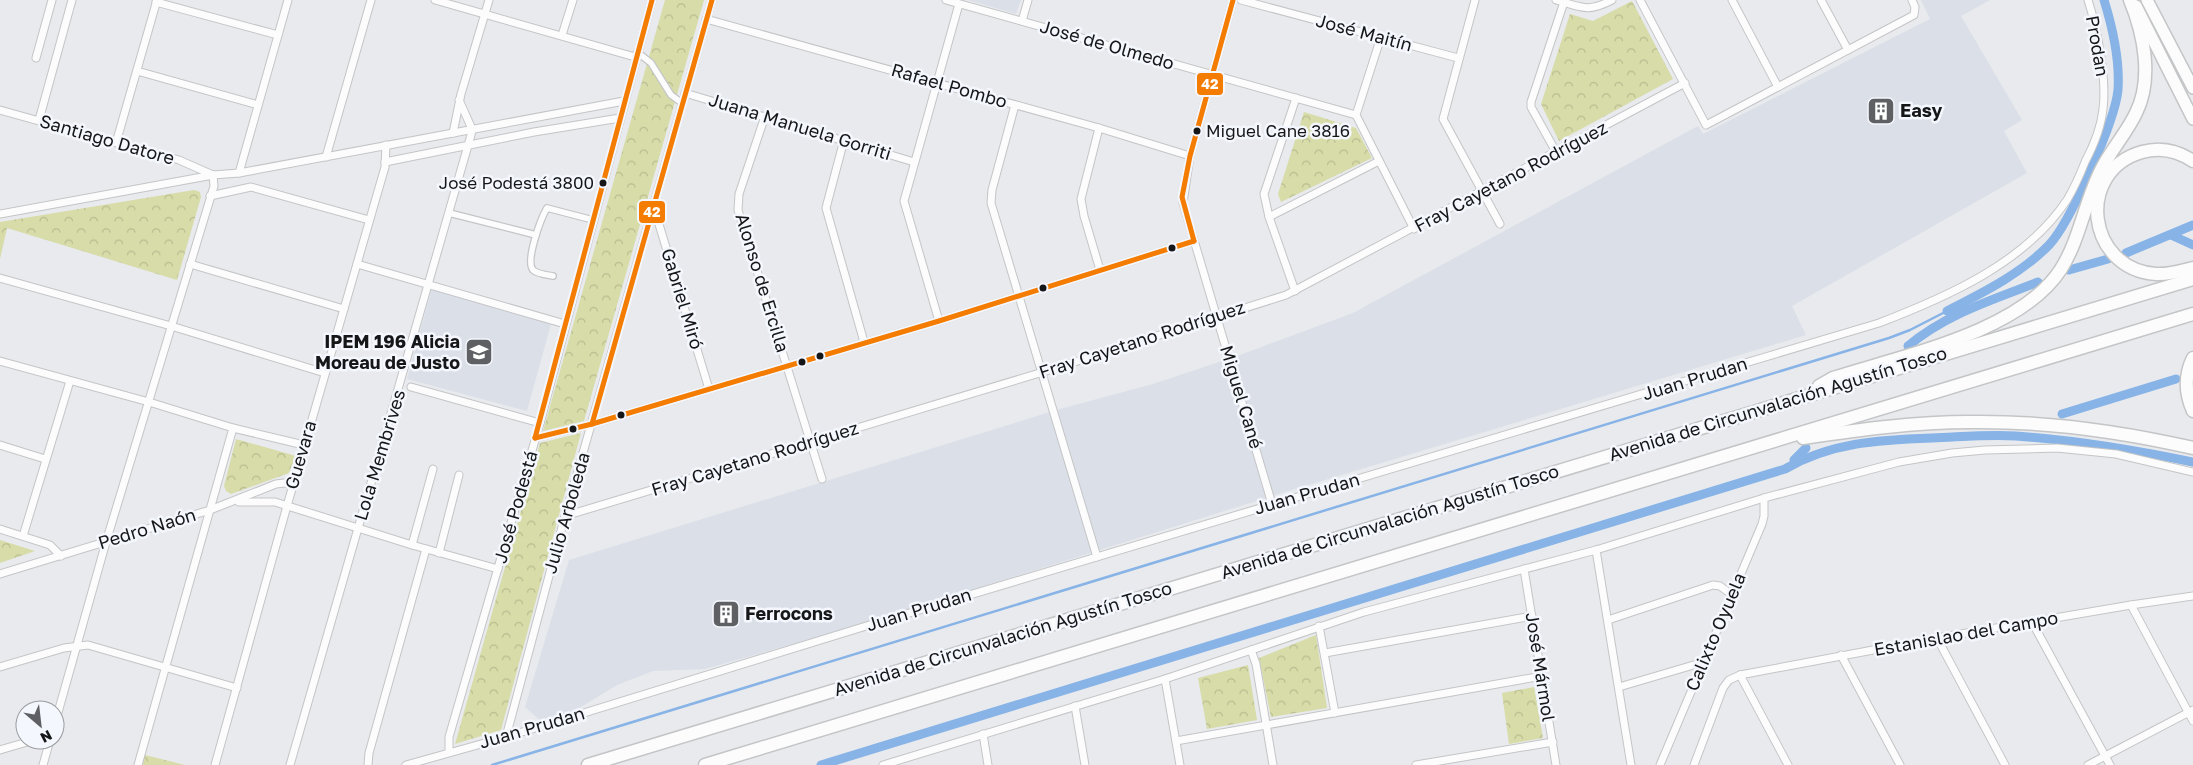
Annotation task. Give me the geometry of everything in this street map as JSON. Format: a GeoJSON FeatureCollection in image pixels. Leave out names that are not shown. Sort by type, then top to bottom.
{"type":"FeatureCollection","features":[{"type":"Feature","properties":{"kind":"highway"},"geometry":{"type":"LineString","coordinates":[[1800,397],[1833,378],[1983,328],[2030,302],[2054,279],[2071,250],[2093,186],[2135,115],[2143,96],[2146,78],[2143,48],[2140,28],[2132,0]]}},
{"type":"Feature","properties":{"kind":"highway"},"geometry":{"type":"LineString","coordinates":[[2193,161],[2182,154],[2160,150],[2149,150],[2129,158],[2107,178],[2098,198],[2097,208],[2099,229],[2107,247],[2129,267],[2146,273],[2157,274],[2193,268]]}},
{"type":"Feature","properties":{"kind":"highway","name":"Avenida de Circunvalación Agustín Tosco"},"geometry":{"type":"LineString","coordinates":[[588,765],[2193,279]]}},
{"type":"Feature","properties":{"kind":"highway","name":"Avenida de Circunvalación Agustín Tosco"},"geometry":{"type":"LineString","coordinates":[[705,765],[2193,314]]}},
{"type":"Feature","properties":{"kind":"highway"},"geometry":{"type":"LineString","coordinates":[[2193,358],[2188,370],[2186,390],[2193,411]]}},
{"type":"Feature","properties":{"kind":"highway"},"geometry":{"type":"LineString","coordinates":[[1758,445],[1872,428],[1969,422],[2038,424],[2085,428],[2130,434],[2193,448]]}},
{"type":"Feature","properties":{"kind":"main road"},"geometry":{"type":"LineString","coordinates":[[2132,0],[2193,119]]}},
{"type":"Feature","properties":{"kind":"main road"},"geometry":{"type":"LineString","coordinates":[[2147,0],[2193,88]]}},
{"type":"Feature","properties":{"kind":"street"},"geometry":{"type":"LineString","coordinates":[[36,58],[52,0]]}},
{"type":"Feature","properties":{"kind":"street"},"geometry":{"type":"LineString","coordinates":[[40,120],[72,0]]}},
{"type":"Feature","properties":{"kind":"street"},"geometry":{"type":"LineString","coordinates":[[239,173],[288,0]]}},
{"type":"Feature","properties":{"kind":"street"},"geometry":{"type":"LineString","coordinates":[[326,156],[371,0]]}},
{"type":"Feature","properties":{"kind":"street"},"geometry":{"type":"LineString","coordinates":[[435,0],[636,55],[651,63],[671,95],[682,103]]}},
{"type":"Feature","properties":{"kind":"street"},"geometry":{"type":"LineString","coordinates":[[452,133],[489,0]]}},
{"type":"Feature","properties":{"kind":"street"},"geometry":{"type":"LineString","coordinates":[[562,35],[573,0]]}},
{"type":"Feature","properties":{"kind":"street","name":"José Podestá"},"geometry":{"type":"LineString","coordinates":[[449,752],[449,737],[540,423],[564,324],[652,0]]}},
{"type":"Feature","properties":{"kind":"street","name":"Julio Arboleda"},"geometry":{"type":"LineString","coordinates":[[506,737],[565,516],[712,0]]}},
{"type":"Feature","properties":{"kind":"street","name":"José de Olmedo"},"geometry":{"type":"LineString","coordinates":[[946,0],[1356,115]]}},
{"type":"Feature","properties":{"kind":"street"},"geometry":{"type":"LineString","coordinates":[[1022,21],[1028,0]]}},
{"type":"Feature","properties":{"kind":"street","name":"Miguel Cané"},"geometry":{"type":"LineString","coordinates":[[1233,0],[1190,156],[1182,196],[1272,504]]}},
{"type":"Feature","properties":{"kind":"street","name":"José Maitín"},"geometry":{"type":"LineString","coordinates":[[1242,0],[1458,58]]}},
{"type":"Feature","properties":{"kind":"street"},"geometry":{"type":"LineString","coordinates":[[1474,0],[1443,119],[1500,224]]}},
{"type":"Feature","properties":{"kind":"street"},"geometry":{"type":"LineString","coordinates":[[1556,0],[1589,9],[1612,0]]}},
{"type":"Feature","properties":{"kind":"street"},"geometry":{"type":"LineString","coordinates":[[1640,0],[1706,125],[1914,15],[1915,7],[1912,0]]}},
{"type":"Feature","properties":{"kind":"street"},"geometry":{"type":"LineString","coordinates":[[1732,0],[1778,87]]}},
{"type":"Feature","properties":{"kind":"street"},"geometry":{"type":"LineString","coordinates":[[1822,0],[1848,50]]}},
{"type":"Feature","properties":{"kind":"street","name":"Prodan"},"geometry":{"type":"LineString","coordinates":[[2088,0],[2102,70],[2104,92]]}},
{"type":"Feature","properties":{"kind":"street"},"geometry":{"type":"LineString","coordinates":[[116,143],[156,1],[278,35]]}},
{"type":"Feature","properties":{"kind":"street"},"geometry":{"type":"LineString","coordinates":[[1556,152],[1531,107],[1531,102],[1564,2]]}},
{"type":"Feature","properties":{"kind":"street"},"geometry":{"type":"LineString","coordinates":[[940,321],[905,206],[905,195],[959,4]]}},
{"type":"Feature","properties":{"kind":"street","name":"Rafael Pombo"},"geometry":{"type":"LineString","coordinates":[[706,19],[1099,128],[1190,156]]}},
{"type":"Feature","properties":{"kind":"street"},"geometry":{"type":"LineString","coordinates":[[1381,37],[1356,115],[1414,229]]}},
{"type":"Feature","properties":{"kind":"street"},"geometry":{"type":"LineString","coordinates":[[137,71],[258,105]]}},
{"type":"Feature","properties":{"kind":"street","name":"Fray Cayetano Rodríguez"},"geometry":{"type":"LineString","coordinates":[[565,516],[1043,372],[1295,291],[1685,83]]}},
{"type":"Feature","properties":{"kind":"street","name":"Juan Prudan"},"geometry":{"type":"LineString","coordinates":[[406,765],[506,737],[1272,504],[1879,323],[1945,296],[2011,256],[2034,237],[2066,200],[2097,138],[2104,108],[2104,92]]}},
{"type":"Feature","properties":{"kind":"street","name":"Juana Manuela Gorriti"},"geometry":{"type":"LineString","coordinates":[[685,93],[914,162]]}},
{"type":"Feature","properties":{"kind":"street"},"geometry":{"type":"LineString","coordinates":[[1295,291],[1269,217],[1265,203],[1265,188],[1296,98]]}},
{"type":"Feature","properties":{"kind":"street"},"geometry":{"type":"LineString","coordinates":[[460,100],[472,129]]}},
{"type":"Feature","properties":{"kind":"street"},"geometry":{"type":"LineString","coordinates":[[0,214],[239,173],[624,101]]}},
{"type":"Feature","properties":{"kind":"street"},"geometry":{"type":"LineString","coordinates":[[1015,105],[991,196],[1097,557]]}},
{"type":"Feature","properties":{"kind":"street","name":"Santiago Datore"},"geometry":{"type":"LineString","coordinates":[[0,110],[179,160],[213,176]]}},
{"type":"Feature","properties":{"kind":"street","name":"Alonso de Ercilla"},"geometry":{"type":"LineString","coordinates":[[765,116],[738,203],[822,479]]}},
{"type":"Feature","properties":{"kind":"street"},"geometry":{"type":"LineString","coordinates":[[385,162],[620,118]]}},
{"type":"Feature","properties":{"kind":"street"},"geometry":{"type":"LineString","coordinates":[[1099,128],[1081,199],[1100,270]]}},
{"type":"Feature","properties":{"kind":"street","name":"Lola Membrives"},"geometry":{"type":"LineString","coordinates":[[290,765],[472,129]]}},
{"type":"Feature","properties":{"kind":"street"},"geometry":{"type":"LineString","coordinates":[[844,140],[826,208],[864,342]]}},
{"type":"Feature","properties":{"kind":"street","name":"Guevara"},"geometry":{"type":"LineString","coordinates":[[215,765],[357,264],[385,162],[386,145]]}},
{"type":"Feature","properties":{"kind":"street"},"geometry":{"type":"LineString","coordinates":[[1269,217],[1379,161]]}},
{"type":"Feature","properties":{"kind":"street"},"geometry":{"type":"LineString","coordinates":[[61,700],[106,542],[214,186],[213,176]]}},
{"type":"Feature","properties":{"kind":"street"},"geometry":{"type":"LineString","coordinates":[[210,196],[251,187],[369,220]]}},
{"type":"Feature","properties":{"kind":"street"},"geometry":{"type":"LineString","coordinates":[[553,276],[536,272],[530,265],[530,257],[536,235],[547,208],[593,220]]}},
{"type":"Feature","properties":{"kind":"street","name":"Gabriel Miró"},"geometry":{"type":"LineString","coordinates":[[652,210],[658,221],[709,389]]}},
{"type":"Feature","properties":{"kind":"street"},"geometry":{"type":"LineString","coordinates":[[449,213],[536,235]]}},
{"type":"Feature","properties":{"kind":"street"},"geometry":{"type":"LineString","coordinates":[[535,438],[592,424],[940,321],[1194,241]]}},
{"type":"Feature","properties":{"kind":"street"},"geometry":{"type":"LineString","coordinates":[[190,264],[344,309]]}},
{"type":"Feature","properties":{"kind":"street"},"geometry":{"type":"LineString","coordinates":[[357,264],[428,283],[564,324]]}},
{"type":"Feature","properties":{"kind":"street"},"geometry":{"type":"LineString","coordinates":[[0,278],[325,372]]}},
{"type":"Feature","properties":{"kind":"street"},"geometry":{"type":"LineString","coordinates":[[0,361],[149,402],[233,428],[304,446]]}},
{"type":"Feature","properties":{"kind":"street"},"geometry":{"type":"LineString","coordinates":[[23,536],[70,381]]}},
{"type":"Feature","properties":{"kind":"street"},"geometry":{"type":"LineString","coordinates":[[411,387],[540,423]]}},
{"type":"Feature","properties":{"kind":"street"},"geometry":{"type":"LineString","coordinates":[[138,765],[233,428]]}},
{"type":"Feature","properties":{"kind":"street"},"geometry":{"type":"LineString","coordinates":[[0,445],[45,459]]}},
{"type":"Feature","properties":{"kind":"street"},"geometry":{"type":"LineString","coordinates":[[886,765],[1165,679],[1364,612],[1596,550],[1764,498],[1899,462],[1952,452],[2057,448],[2134,458],[2193,472]]}},
{"type":"Feature","properties":{"kind":"street"},"geometry":{"type":"LineString","coordinates":[[412,545],[433,469]]}},
{"type":"Feature","properties":{"kind":"street"},"geometry":{"type":"LineString","coordinates":[[439,553],[459,476]]}},
{"type":"Feature","properties":{"kind":"street","name":"Pedro Naón"},"geometry":{"type":"LineString","coordinates":[[0,574],[210,510],[276,484],[293,485]]}},
{"type":"Feature","properties":{"kind":"street","name":"Calixto Oyuela"},"geometry":{"type":"LineString","coordinates":[[1660,765],[1762,524],[1764,498]]}},
{"type":"Feature","properties":{"kind":"street"},"geometry":{"type":"LineString","coordinates":[[232,502],[265,501],[287,506],[412,545],[498,569]]}},
{"type":"Feature","properties":{"kind":"street"},"geometry":{"type":"LineString","coordinates":[[0,530],[54,547],[61,556]]}},
{"type":"Feature","properties":{"kind":"street"},"geometry":{"type":"LineString","coordinates":[[368,765],[369,753],[426,549]]}},
{"type":"Feature","properties":{"kind":"street"},"geometry":{"type":"LineString","coordinates":[[1596,550],[1631,765]]}},
{"type":"Feature","properties":{"kind":"street","name":"José Mármol"},"geometry":{"type":"LineString","coordinates":[[1524,569],[1556,765]]}},
{"type":"Feature","properties":{"kind":"street"},"geometry":{"type":"LineString","coordinates":[[1608,620],[1713,585],[1720,586],[1732,595]]}},
{"type":"Feature","properties":{"kind":"street","name":"Estanislao del Campo"},"geometry":{"type":"LineString","coordinates":[[1740,675],[1937,638],[2193,596]]}},
{"type":"Feature","properties":{"kind":"street"},"geometry":{"type":"LineString","coordinates":[[2131,605],[2191,711],[2193,721]]}},
{"type":"Feature","properties":{"kind":"street"},"geometry":{"type":"LineString","coordinates":[[1325,653],[1532,616]]}},
{"type":"Feature","properties":{"kind":"street"},"geometry":{"type":"LineString","coordinates":[[2032,622],[2110,765]]}},
{"type":"Feature","properties":{"kind":"street"},"geometry":{"type":"LineString","coordinates":[[1319,626],[1335,713]]}},
{"type":"Feature","properties":{"kind":"street"},"geometry":{"type":"LineString","coordinates":[[1937,638],[2005,765]]}},
{"type":"Feature","properties":{"kind":"street"},"geometry":{"type":"LineString","coordinates":[[0,667],[77,645],[88,645],[237,688]]}},
{"type":"Feature","properties":{"kind":"street"},"geometry":{"type":"LineString","coordinates":[[1252,650],[1273,765]]}},
{"type":"Feature","properties":{"kind":"street"},"geometry":{"type":"LineString","coordinates":[[1842,655],[1900,765]]}},
{"type":"Feature","properties":{"kind":"street"},"geometry":{"type":"LineString","coordinates":[[1619,687],[1697,664],[1702,666]]}},
{"type":"Feature","properties":{"kind":"street"},"geometry":{"type":"LineString","coordinates":[[1740,675],[1788,765]]}},
{"type":"Feature","properties":{"kind":"street","name":"Calixto Oyuela"},"geometry":{"type":"LineString","coordinates":[[1694,765],[1724,688],[1729,680],[1740,675]]}},
{"type":"Feature","properties":{"kind":"street"},"geometry":{"type":"LineString","coordinates":[[1176,741],[1542,676]]}},
{"type":"Feature","properties":{"kind":"street"},"geometry":{"type":"LineString","coordinates":[[1165,679],[1180,765]]}},
{"type":"Feature","properties":{"kind":"street"},"geometry":{"type":"LineString","coordinates":[[1075,706],[1085,765]]}},
{"type":"Feature","properties":{"kind":"street"},"geometry":{"type":"LineString","coordinates":[[2088,765],[2191,711]]}},
{"type":"Feature","properties":{"kind":"street"},"geometry":{"type":"LineString","coordinates":[[982,734],[988,765]]}},
{"type":"Feature","properties":{"kind":"street"},"geometry":{"type":"LineString","coordinates":[[1416,765],[1552,742]]}},
{"type":"Feature","properties":{"kind":"street"},"geometry":{"type":"LineString","coordinates":[[0,750],[15,746]]}},
{"type":"Feature","properties":{"kind":"street"},"geometry":{"type":"LineString","coordinates":[[43,765],[47,750]]}},
{"type":"Feature","properties":{"kind":"shaded area"},"geometry":{"type":"Polygon","coordinates":[[[968,0],[1021,0],[1016,14],[968,0]]]}},
{"type":"Feature","properties":{"kind":"shaded area"},"geometry":{"type":"Polygon","coordinates":[[[1921,0],[1990,0],[1961,16],[2022,120],[2004,131],[2027,173],[1792,306],[1806,335],[1282,493],[860,625],[705,669],[653,671],[617,685],[571,713],[541,721],[525,707],[569,560],[1060,409],[1153,384],[1240,355],[1353,313],[1698,126],[1703,134],[1930,19],[1921,0]]]}},
{"type":"Feature","properties":{"kind":"shaded area","name":"IPEM 196 Alicia Moreau de Justo"},"geometry":{"type":"Polygon","coordinates":[[[432,288],[551,324],[527,411],[407,379],[432,288]]]}},
{"type":"Feature","properties":{"kind":"green space"},"geometry":{"type":"Polygon","coordinates":[[[665,0],[704,0],[584,421],[543,431],[665,0]]]}},
{"type":"Feature","properties":{"kind":"green space"},"geometry":{"type":"Polygon","coordinates":[[[1632,1],[1673,79],[1559,141],[1541,104],[1570,14],[1593,21],[1632,1]]]}},
{"type":"Feature","properties":{"kind":"green space"},"geometry":{"type":"Polygon","coordinates":[[[1304,112],[1356,128],[1372,158],[1281,202],[1278,194],[1304,112]]]}},
{"type":"Feature","properties":{"kind":"green space"},"geometry":{"type":"Polygon","coordinates":[[[194,190],[200,192],[201,197],[177,280],[7,228],[0,259],[0,222],[194,190]]]}},
{"type":"Feature","properties":{"kind":"green space"},"geometry":{"type":"Polygon","coordinates":[[[581,433],[501,730],[455,744],[540,443],[581,433]]]}},
{"type":"Feature","properties":{"kind":"green space"},"geometry":{"type":"Polygon","coordinates":[[[236,439],[296,456],[289,473],[231,494],[226,491],[224,486],[236,439]]]}},
{"type":"Feature","properties":{"kind":"green space"},"geometry":{"type":"Polygon","coordinates":[[[0,540],[35,551],[0,563],[0,540]]]}},
{"type":"Feature","properties":{"kind":"green space"},"geometry":{"type":"Polygon","coordinates":[[[1316,635],[1327,708],[1271,717],[1259,658],[1316,635]]]}},
{"type":"Feature","properties":{"kind":"green space"},"geometry":{"type":"Polygon","coordinates":[[[1248,665],[1257,720],[1207,729],[1198,678],[1248,665]]]}},
{"type":"Feature","properties":{"kind":"green space"},"geometry":{"type":"Polygon","coordinates":[[[1534,687],[1543,738],[1509,744],[1502,693],[1534,687]]]}},
{"type":"Feature","properties":{"kind":"green space"},"geometry":{"type":"Polygon","coordinates":[[[145,755],[185,765],[143,765],[145,755]]]}},
{"type":"Feature","properties":{"kind":"waterway"},"geometry":{"type":"LineString","coordinates":[[1947,311],[2001,282],[2026,265],[2049,245],[2068,216],[2100,147],[2109,124],[2118,90],[2115,44],[2104,0]]}},
{"type":"Feature","properties":{"kind":"waterway"},"geometry":{"type":"LineString","coordinates":[[2126,253],[2193,225]]}},
{"type":"Feature","properties":{"kind":"waterway"},"geometry":{"type":"LineString","coordinates":[[2171,235],[2193,245]]}},
{"type":"Feature","properties":{"kind":"waterway"},"geometry":{"type":"LineString","coordinates":[[2069,270],[2108,259]]}},
{"type":"Feature","properties":{"kind":"waterway"},"geometry":{"type":"LineString","coordinates":[[1908,346],[1954,316],[2038,282]]}},
{"type":"Feature","properties":{"kind":"waterway"},"geometry":{"type":"LineString","coordinates":[[492,765],[1889,338],[1910,330],[1947,311]]}},
{"type":"Feature","properties":{"kind":"waterway"},"geometry":{"type":"LineString","coordinates":[[2062,414],[2176,379]]}},
{"type":"Feature","properties":{"kind":"waterway"},"geometry":{"type":"LineString","coordinates":[[821,765],[1785,469],[1820,453],[1856,444],[1893,440],[2006,435],[2083,443],[2193,462]]}},
{"type":"Feature","properties":{"kind":"waterway"},"geometry":{"type":"LineString","coordinates":[[1794,460],[1806,448]]}},
{"type":"Feature","properties":{"kind":"transit line","name":"42"},"geometry":{"type":"LineString","coordinates":[[535,438],[652,0]]}},
{"type":"Feature","properties":{"kind":"transit line","name":"42"},"geometry":{"type":"LineString","coordinates":[[592,424],[712,0]]}},
{"type":"Feature","properties":{"kind":"transit line","name":"42"},"geometry":{"type":"LineString","coordinates":[[1194,241],[1182,197],[1190,156],[1233,0]]}},
{"type":"Feature","properties":{"kind":"transit line","name":"42"},"geometry":{"type":"LineString","coordinates":[[535,438],[592,424],[939,321],[1194,241]]}},
{"type":"Feature","properties":{"kind":"place","name":"Easy"},"geometry":{"type":"Point","coordinates":[1881,111]}},
{"type":"Feature","properties":{"kind":"place","name":"Miguel Cane 3816"},"geometry":{"type":"Point","coordinates":[1197,131]}},
{"type":"Feature","properties":{"kind":"place","name":"José Podestá 3800"},"geometry":{"type":"Point","coordinates":[603,183]}},
{"type":"Feature","properties":{"kind":"place","name":"IPEM 196 Alicia Moreau de Justo"},"geometry":{"type":"Point","coordinates":[479,352]}},
{"type":"Feature","properties":{"kind":"place","name":"Ferrocons"},"geometry":{"type":"Point","coordinates":[726,614]}}]}
